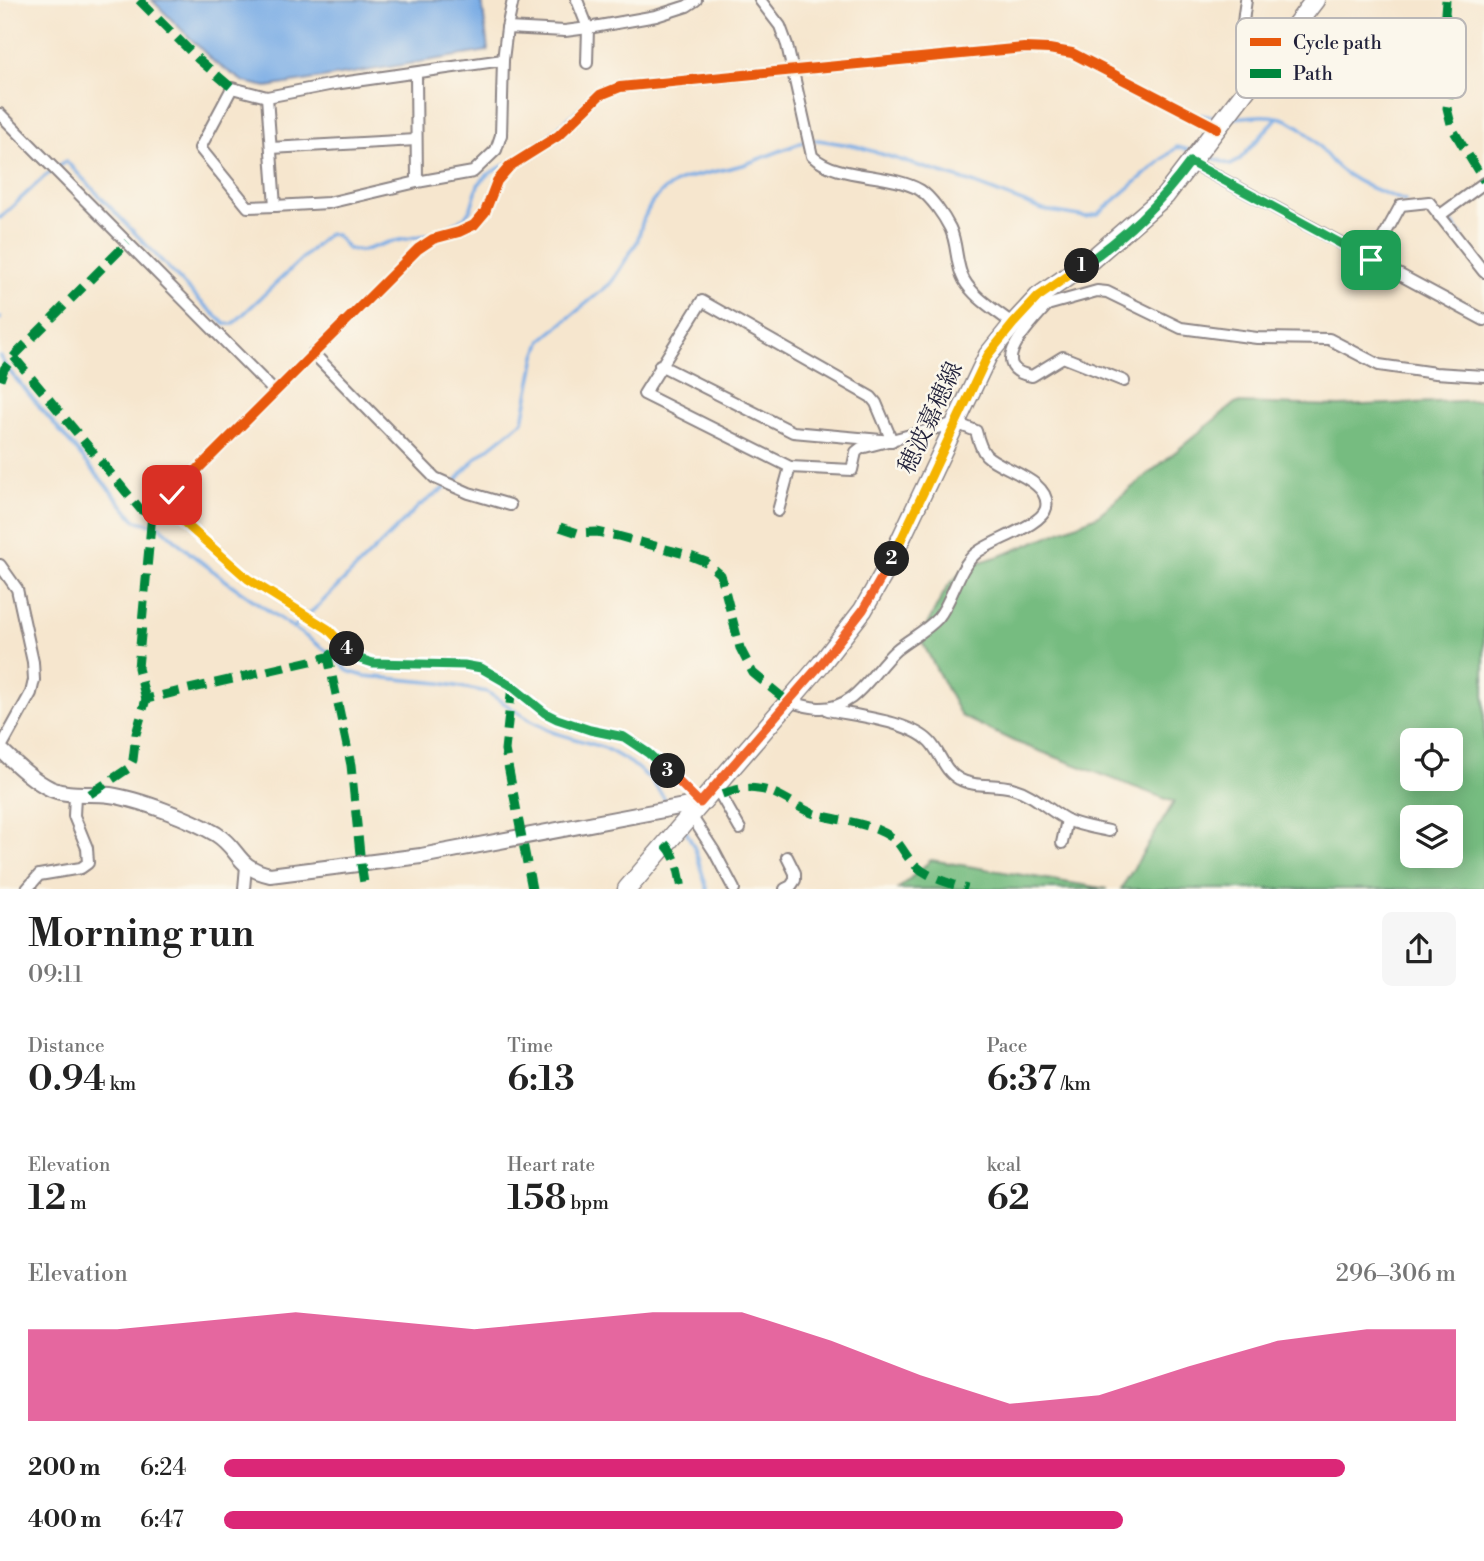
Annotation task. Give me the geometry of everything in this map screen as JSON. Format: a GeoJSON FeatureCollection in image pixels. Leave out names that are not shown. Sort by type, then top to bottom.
{"type":"FeatureCollection","features":[{"type":"Feature","properties":{"kind":"main road","name":"穂波嘉穂線"},"geometry":{"type":"LineString","coordinates":[[1301,18],[1315,0]]}},
{"type":"Feature","properties":{"kind":"main road","name":"穂波嘉穂線"},"geometry":{"type":"LineString","coordinates":[[628,889],[821,664],[863,610],[887,568],[988,355],[1013,324],[1127,231],[1165,196],[1240,98]]}},
{"type":"Feature","properties":{"kind":"street"},"geometry":{"type":"LineString","coordinates":[[503,60],[334,84],[267,97],[232,88],[200,148],[248,207],[328,203],[473,172],[496,150],[501,135],[503,60],[513,0]]}},
{"type":"Feature","properties":{"kind":"street"},"geometry":{"type":"LineString","coordinates":[[577,0],[588,28],[587,63]]}},
{"type":"Feature","properties":{"kind":"street"},"geometry":{"type":"LineString","coordinates":[[507,28],[565,31],[588,28],[656,16],[676,5],[696,0]]}},
{"type":"Feature","properties":{"kind":"street"},"geometry":{"type":"LineString","coordinates":[[760,0],[780,26],[793,70],[812,156],[821,165],[920,190],[935,205],[951,229],[958,266],[964,281],[979,298],[1013,324]]}},
{"type":"Feature","properties":{"kind":"street"},"geometry":{"type":"LineString","coordinates":[[1243,18],[1245,0]]}},
{"type":"Feature","properties":{"kind":"street"},"geometry":{"type":"LineString","coordinates":[[734,889],[695,808],[648,753],[624,737],[590,730],[545,713],[509,684],[481,668],[464,665],[373,663],[360,659],[350,653],[328,629],[248,579],[178,517],[170,506],[172,495],[418,249],[433,239],[474,225],[485,212],[497,181],[510,166],[558,136],[600,95],[620,87],[1024,48],[1049,48],[1072,53],[1217,128]]}},
{"type":"Feature","properties":{"kind":"street"},"geometry":{"type":"LineString","coordinates":[[416,73],[417,182]]}},
{"type":"Feature","properties":{"kind":"street"},"geometry":{"type":"LineString","coordinates":[[267,97],[275,206]]}},
{"type":"Feature","properties":{"kind":"street"},"geometry":{"type":"LineString","coordinates":[[0,114],[274,391]]}},
{"type":"Feature","properties":{"kind":"street"},"geometry":{"type":"LineString","coordinates":[[271,148],[416,140]]}},
{"type":"Feature","properties":{"kind":"street"},"geometry":{"type":"LineString","coordinates":[[1190,162],[1484,320]]}},
{"type":"Feature","properties":{"kind":"street"},"geometry":{"type":"LineString","coordinates":[[1439,216],[1484,183]]}},
{"type":"Feature","properties":{"kind":"street"},"geometry":{"type":"LineString","coordinates":[[1371,260],[1401,205],[1429,202],[1484,272]]}},
{"type":"Feature","properties":{"kind":"street"},"geometry":{"type":"LineString","coordinates":[[1124,381],[1063,358],[1032,376],[1023,375],[1014,367],[1010,358],[1012,348],[1043,301],[1097,291],[1107,292],[1181,328],[1257,338],[1329,339],[1379,365],[1435,373],[1484,376]]}},
{"type":"Feature","properties":{"kind":"street"},"geometry":{"type":"LineString","coordinates":[[819,708],[840,705],[860,692],[894,652],[938,617],[975,554],[1036,520],[1045,512],[1046,505],[1036,484],[987,456],[980,446],[976,431],[956,423],[892,441],[861,449],[856,452],[852,470],[790,467],[644,394],[702,301],[872,397],[892,441]]}},
{"type":"Feature","properties":{"kind":"street"},"geometry":{"type":"LineString","coordinates":[[313,353],[435,478],[469,494],[510,505]]}},
{"type":"Feature","properties":{"kind":"street"},"geometry":{"type":"LineString","coordinates":[[660,365],[793,432],[892,441]]}},
{"type":"Feature","properties":{"kind":"street"},"geometry":{"type":"LineString","coordinates":[[778,511],[790,467]]}},
{"type":"Feature","properties":{"kind":"street"},"geometry":{"type":"LineString","coordinates":[[0,565],[17,589],[33,662],[34,680],[31,693],[0,749],[49,788],[75,795],[108,795],[177,816],[218,835],[246,866],[254,871],[270,875],[409,858],[695,808]]}},
{"type":"Feature","properties":{"kind":"street"},"geometry":{"type":"LineString","coordinates":[[787,701],[886,722],[909,730],[929,740],[946,768],[959,779],[1025,792],[1067,820],[1109,831]]}},
{"type":"Feature","properties":{"kind":"street"},"geometry":{"type":"LineString","coordinates":[[716,787],[740,829]]}},
{"type":"Feature","properties":{"kind":"street"},"geometry":{"type":"LineString","coordinates":[[27,889],[39,875],[81,868],[88,863],[87,848],[74,816],[75,795]]}},
{"type":"Feature","properties":{"kind":"street"},"geometry":{"type":"LineString","coordinates":[[1062,843],[1067,820]]}},
{"type":"Feature","properties":{"kind":"street"},"geometry":{"type":"LineString","coordinates":[[785,889],[795,880],[786,857]]}},
{"type":"Feature","properties":{"kind":"street"},"geometry":{"type":"LineString","coordinates":[[244,889],[246,866]]}},
{"type":"Feature","properties":{"kind":"green space"},"geometry":{"type":"Polygon","coordinates":[[[1484,400],[1484,889],[1121,889],[1174,802],[1013,741],[961,716],[920,638],[947,587],[967,566],[1003,555],[1097,516],[1235,403],[1339,406],[1484,400]]]}},
{"type":"Feature","properties":{"kind":"green space"},"geometry":{"type":"Polygon","coordinates":[[[931,860],[1107,889],[898,889],[931,860]]]}},
{"type":"Feature","properties":{"kind":"water"},"geometry":{"type":"Polygon","coordinates":[[[152,0],[482,0],[488,51],[267,87],[244,82],[214,62],[152,0]]]}},
{"type":"Feature","properties":{"kind":"waterway"},"geometry":{"type":"LineString","coordinates":[[549,136],[585,103]]}},
{"type":"Feature","properties":{"kind":"waterway"},"geometry":{"type":"LineString","coordinates":[[1201,115],[1218,118]]}},
{"type":"Feature","properties":{"kind":"waterway"},"geometry":{"type":"LineString","coordinates":[[1232,118],[1270,116],[1290,121],[1309,135],[1333,163],[1349,176],[1405,201]]}},
{"type":"Feature","properties":{"kind":"waterway"},"geometry":{"type":"LineString","coordinates":[[1203,154],[1231,165],[1240,159],[1277,118]]}},
{"type":"Feature","properties":{"kind":"waterway"},"geometry":{"type":"LineString","coordinates":[[453,484],[475,459],[523,421],[536,356],[542,340],[611,283],[637,242],[643,220],[652,202],[664,190],[683,179],[743,165],[806,141],[818,140],[856,146],[970,182],[1043,210],[1086,217],[1098,214],[1177,147],[1193,151]]}},
{"type":"Feature","properties":{"kind":"waterway"},"geometry":{"type":"LineString","coordinates":[[0,218],[45,176],[66,161],[225,324],[233,324],[328,234],[336,235],[348,249],[362,251],[389,242],[434,234]]}},
{"type":"Feature","properties":{"kind":"waterway"},"geometry":{"type":"LineString","coordinates":[[441,232],[464,218],[471,208],[478,185],[487,175],[508,163]]}},
{"type":"Feature","properties":{"kind":"waterway"},"geometry":{"type":"LineString","coordinates":[[1452,223],[1462,236]]}},
{"type":"Feature","properties":{"kind":"waterway"},"geometry":{"type":"LineString","coordinates":[[0,356],[6,367],[136,521],[159,525],[191,554],[331,654],[348,671],[364,676],[440,683],[487,692],[552,732],[605,748],[631,763],[651,780],[669,805]]}},
{"type":"Feature","properties":{"kind":"waterway"},"geometry":{"type":"LineString","coordinates":[[293,628],[419,506],[446,487]]}},
{"type":"Feature","properties":{"kind":"waterway"},"geometry":{"type":"LineString","coordinates":[[685,829],[695,849],[707,889]]}},
{"type":"Feature","properties":{"kind":"marked path"},"geometry":{"type":"LineString","coordinates":[[139,0],[198,59],[232,88]]}},
{"type":"Feature","properties":{"kind":"marked path"},"geometry":{"type":"LineString","coordinates":[[1446,0],[1446,18]]}},
{"type":"Feature","properties":{"kind":"marked path"},"geometry":{"type":"LineString","coordinates":[[1449,98],[1447,108],[1452,128],[1484,181]]}},
{"type":"Feature","properties":{"kind":"marked path"},"geometry":{"type":"LineString","coordinates":[[0,380],[4,369],[16,354],[128,242]]}},
{"type":"Feature","properties":{"kind":"marked path"},"geometry":{"type":"LineString","coordinates":[[14,357],[141,510],[152,514]]}},
{"type":"Feature","properties":{"kind":"marked path"},"geometry":{"type":"LineString","coordinates":[[146,699],[138,668],[152,514],[172,495]]}},
{"type":"Feature","properties":{"kind":"marked path"},"geometry":{"type":"LineString","coordinates":[[560,527],[578,533],[597,532],[618,536],[706,562],[721,575],[740,648],[753,673],[787,701]]}},
{"type":"Feature","properties":{"kind":"marked path"},"geometry":{"type":"LineString","coordinates":[[333,653],[328,657],[351,765],[365,889]]}},
{"type":"Feature","properties":{"kind":"marked path"},"geometry":{"type":"LineString","coordinates":[[90,794],[129,768],[146,699],[328,657]]}},
{"type":"Feature","properties":{"kind":"marked path"},"geometry":{"type":"LineString","coordinates":[[512,686],[505,750],[532,889]]}},
{"type":"Feature","properties":{"kind":"marked path"},"geometry":{"type":"LineString","coordinates":[[722,794],[753,788],[766,790],[812,813],[875,829],[894,839],[911,861],[926,873],[967,889]]}},
{"type":"Feature","properties":{"kind":"marked path"},"geometry":{"type":"LineString","coordinates":[[665,844],[675,859],[682,889]]}},
{"type":"Feature","properties":{"kind":"cycle path"},"geometry":{"type":"LineString","coordinates":[[700,803],[648,753],[624,737],[557,719],[545,713],[509,684],[481,668],[465,665],[373,663],[350,653],[328,629],[248,579],[172,512],[172,495],[418,249],[433,239],[474,225],[485,212],[497,181],[510,166],[558,136],[600,95],[620,87],[1024,48],[1049,49],[1072,53],[1217,128]]}},
{"type":"Feature","properties":{"kind":"route"},"geometry":{"type":"LineString","coordinates":[[172,495],[172,512],[248,579],[328,629],[350,653],[360,659],[373,663],[464,665],[481,668],[496,675],[545,713],[557,719],[624,737],[648,753],[700,803],[821,664],[863,610],[887,568],[988,355],[1038,297],[1127,231],[1165,196],[1190,162],[1371,260]]}}]}
